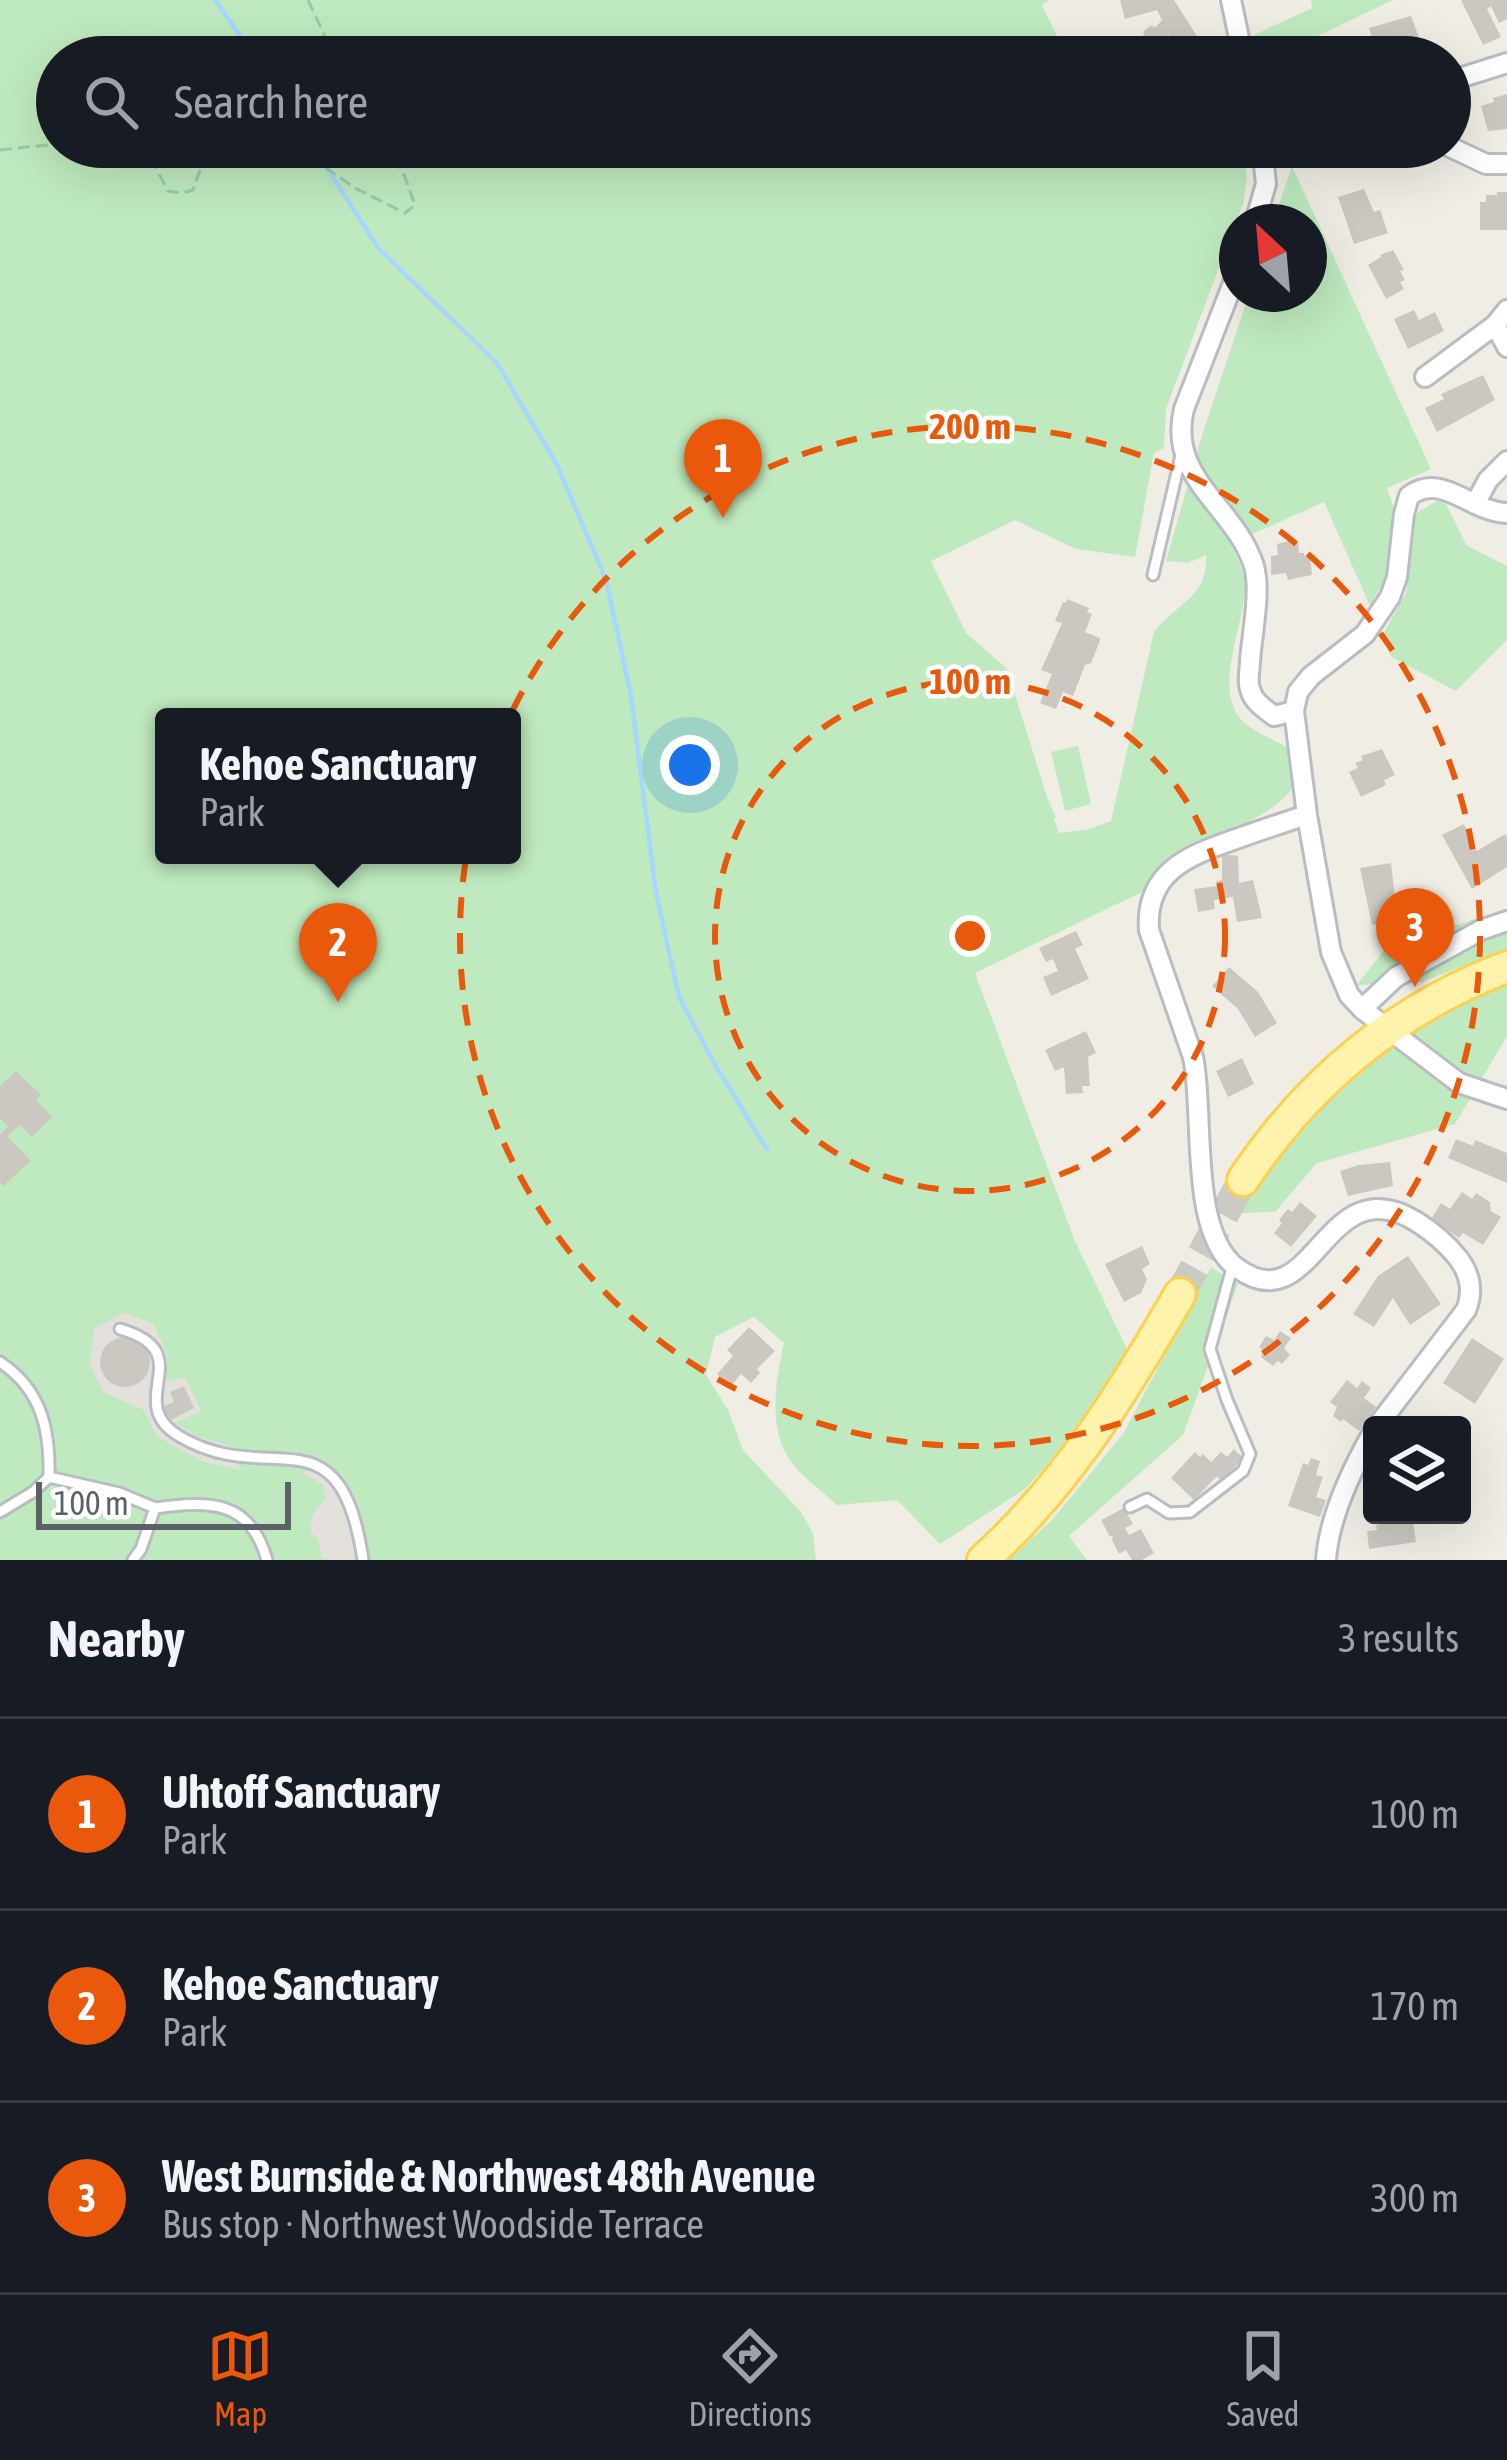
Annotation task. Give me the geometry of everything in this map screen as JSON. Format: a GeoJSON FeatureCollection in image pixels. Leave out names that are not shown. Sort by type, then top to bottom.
{"type":"FeatureCollection","features":[{"type":"Feature","properties":{"kind":"main road"},"geometry":{"type":"LineString","coordinates":[[1243,1180],[1277,1131],[1375,1019],[1507,967]]}},
{"type":"Feature","properties":{"kind":"main road"},"geometry":{"type":"LineString","coordinates":[[983,1560],[1086,1446],[1180,1294]]}},
{"type":"Feature","properties":{"kind":"street"},"geometry":{"type":"LineString","coordinates":[[1231,0],[1239,36]]}},
{"type":"Feature","properties":{"kind":"street"},"geometry":{"type":"LineString","coordinates":[[1471,74],[1507,62]]}},
{"type":"Feature","properties":{"kind":"street"},"geometry":{"type":"LineString","coordinates":[[1471,157],[1486,164],[1507,164]]}},
{"type":"Feature","properties":{"kind":"street"},"geometry":{"type":"LineString","coordinates":[[1260,204],[1264,168]]}},
{"type":"Feature","properties":{"kind":"street"},"geometry":{"type":"LineString","coordinates":[[1222,312],[1184,409],[1179,428],[1181,451],[1237,531],[1254,568],[1248,686],[1258,704],[1274,716],[1294,711]]}},
{"type":"Feature","properties":{"kind":"street"},"geometry":{"type":"LineString","coordinates":[[1425,377],[1501,317],[1507,347]]}},
{"type":"Feature","properties":{"kind":"street"},"geometry":{"type":"LineString","coordinates":[[1475,504],[1488,480],[1507,460]]}},
{"type":"Feature","properties":{"kind":"street"},"geometry":{"type":"LineString","coordinates":[[1507,513],[1490,512],[1440,488],[1427,486],[1408,496],[1390,597],[1366,634],[1311,676],[1298,692],[1294,711],[1331,952],[1349,995],[1459,1083],[1507,1099]]}},
{"type":"Feature","properties":{"kind":"street"},"geometry":{"type":"LineString","coordinates":[[1307,815],[1181,861],[1151,896],[1149,930],[1198,1077],[1200,1156],[1212,1230],[1220,1250],[1249,1275],[1287,1275],[1301,1267],[1353,1214],[1375,1207],[1403,1213],[1433,1232],[1468,1275],[1471,1298],[1466,1310],[1385,1416]]}},
{"type":"Feature","properties":{"kind":"street"},"geometry":{"type":"LineString","coordinates":[[1375,1019],[1396,977],[1481,930],[1507,921]]}},
{"type":"Feature","properties":{"kind":"street"},"geometry":{"type":"LineString","coordinates":[[1326,1560],[1339,1508],[1363,1450]]}},
{"type":"Feature","properties":{"kind":"lane"},"geometry":{"type":"LineString","coordinates":[[1153,575],[1181,451]]}},
{"type":"Feature","properties":{"kind":"lane"},"geometry":{"type":"LineString","coordinates":[[1130,1508],[1147,1499],[1169,1513],[1190,1512],[1244,1471],[1250,1454],[1210,1349],[1233,1264]]}},
{"type":"Feature","properties":{"kind":"lane"},"geometry":{"type":"LineString","coordinates":[[120,1329],[144,1336],[155,1348],[161,1365],[154,1406],[178,1435],[226,1455],[317,1464],[335,1477],[352,1516],[363,1560]]}},
{"type":"Feature","properties":{"kind":"lane"},"geometry":{"type":"LineString","coordinates":[[0,1362],[31,1390],[41,1410],[48,1429],[49,1477],[0,1512]]}},
{"type":"Feature","properties":{"kind":"lane"},"geometry":{"type":"LineString","coordinates":[[49,1477],[119,1493],[155,1508],[209,1504],[230,1509],[250,1524],[267,1560]]}},
{"type":"Feature","properties":{"kind":"lane"},"geometry":{"type":"LineString","coordinates":[[133,1560],[155,1508]]}},
{"type":"Feature","properties":{"kind":"path"},"geometry":{"type":"LineString","coordinates":[[308,0],[324,36]]}},
{"type":"Feature","properties":{"kind":"path"},"geometry":{"type":"LineString","coordinates":[[0,150],[36,146]]}},
{"type":"Feature","properties":{"kind":"path"},"geometry":{"type":"LineString","coordinates":[[156,168],[168,191],[182,193],[193,190],[201,168]]}},
{"type":"Feature","properties":{"kind":"path"},"geometry":{"type":"LineString","coordinates":[[327,168],[405,213],[415,205],[400,168]]}},
{"type":"Feature","properties":{"kind":"shaded area"},"geometry":{"type":"Polygon","coordinates":[[[150,1283],[254,1495],[324,1462],[372,1560],[285,1560],[110,1419],[64,1325],[150,1283]]]}},
{"type":"Feature","properties":{"kind":"green space"},"geometry":{"type":"Polygon","coordinates":[[[0,0],[1050,0],[1042,5],[1057,36],[36,36],[36,168],[1246,168],[1243,204],[1219,204],[1219,268],[1166,409],[1164,448],[1154,453],[1135,557],[1076,549],[1015,520],[931,561],[966,633],[1007,669],[1059,833],[1111,821],[1154,632],[1202,581],[1206,555],[1188,563],[1166,561],[1243,312],[1327,312],[1327,242],[1431,469],[1387,488],[1394,509],[1386,577],[1370,606],[1324,502],[1230,544],[1245,588],[1230,672],[1232,704],[1249,726],[1287,747],[1294,779],[1287,795],[1257,817],[1166,863],[1142,892],[975,973],[1075,1241],[1128,1351],[1094,1412],[1025,1489],[940,1544],[897,1500],[837,1505],[797,1469],[782,1445],[776,1401],[784,1343],[754,1317],[715,1337],[706,1375],[728,1410],[743,1450],[801,1512],[813,1533],[816,1560],[371,1560],[324,1462],[301,1474],[323,1485],[326,1499],[311,1522],[322,1557],[334,1560],[0,1560],[0,0]],[[125,1313],[94,1328],[90,1366],[103,1392],[144,1410],[157,1436],[201,1461],[241,1470],[230,1446],[174,1423],[201,1411],[185,1377],[167,1382],[167,1354],[153,1324],[125,1313]]]}},
{"type":"Feature","properties":{"kind":"green space"},"geometry":{"type":"Polygon","coordinates":[[[1311,0],[1393,0],[1317,36],[1254,36],[1312,8],[1311,0]]]}},
{"type":"Feature","properties":{"kind":"green space"},"geometry":{"type":"Polygon","coordinates":[[[1293,168],[1309,204],[1279,204],[1293,168]]]}},
{"type":"Feature","properties":{"kind":"green space"},"geometry":{"type":"Polygon","coordinates":[[[1443,497],[1466,545],[1507,566],[1507,640],[1456,691],[1391,657],[1382,636],[1406,593],[1412,516],[1443,497]]]}},
{"type":"Feature","properties":{"kind":"green space"},"geometry":{"type":"Polygon","coordinates":[[[1078,746],[1091,804],[1065,811],[1051,752],[1078,746]]]}},
{"type":"Feature","properties":{"kind":"green space"},"geometry":{"type":"Polygon","coordinates":[[[1507,908],[1507,948],[1423,982],[1357,985],[1385,949],[1507,908]]]}},
{"type":"Feature","properties":{"kind":"green space"},"geometry":{"type":"Polygon","coordinates":[[[1507,979],[1507,1036],[1455,1124],[1317,1163],[1275,1212],[1238,1213],[1286,1135],[1384,1041],[1507,979]]]}},
{"type":"Feature","properties":{"kind":"green space"},"geometry":{"type":"Polygon","coordinates":[[[1211,1267],[1238,1284],[1183,1435],[1069,1536],[1087,1560],[1008,1560],[1052,1520],[1123,1434],[1211,1267]]]}},
{"type":"Feature","properties":{"kind":"building"},"geometry":{"type":"Polygon","coordinates":[[[1120,0],[1174,0],[1197,36],[1143,36],[1162,20],[1157,10],[1125,19],[1120,0]]]}},
{"type":"Feature","properties":{"kind":"building"},"geometry":{"type":"Polygon","coordinates":[[[1461,0],[1507,0],[1507,19],[1499,23],[1491,6],[1487,9],[1501,37],[1483,45],[1461,0]]]}},
{"type":"Feature","properties":{"kind":"building"},"geometry":{"type":"Polygon","coordinates":[[[1411,16],[1419,36],[1372,36],[1369,28],[1411,16]]]}},
{"type":"Feature","properties":{"kind":"building"},"geometry":{"type":"Polygon","coordinates":[[[1507,94],[1507,129],[1488,131],[1481,106],[1507,94]]]}},
{"type":"Feature","properties":{"kind":"building"},"geometry":{"type":"Polygon","coordinates":[[[1364,189],[1374,212],[1380,210],[1388,233],[1354,244],[1338,197],[1364,189]]]}},
{"type":"Feature","properties":{"kind":"building"},"geometry":{"type":"Polygon","coordinates":[[[1507,192],[1507,230],[1480,230],[1480,202],[1507,192]]]}},
{"type":"Feature","properties":{"kind":"building"},"geometry":{"type":"Polygon","coordinates":[[[1393,250],[1404,270],[1400,271],[1405,280],[1400,282],[1404,289],[1386,299],[1368,265],[1393,250]]]}},
{"type":"Feature","properties":{"kind":"building"},"geometry":{"type":"Polygon","coordinates":[[[1414,310],[1419,320],[1435,312],[1444,331],[1408,349],[1394,319],[1414,310]]]}},
{"type":"Feature","properties":{"kind":"building"},"geometry":{"type":"Polygon","coordinates":[[[1483,375],[1495,400],[1437,432],[1425,408],[1444,399],[1441,394],[1483,375]]]}},
{"type":"Feature","properties":{"kind":"building"},"geometry":{"type":"Polygon","coordinates":[[[1298,543],[1299,553],[1310,555],[1312,575],[1288,580],[1286,573],[1271,575],[1271,556],[1278,555],[1277,544],[1298,543]]]}},
{"type":"Feature","properties":{"kind":"building"},"geometry":{"type":"Polygon","coordinates":[[[1067,599],[1089,608],[1092,614],[1085,632],[1100,638],[1073,696],[1063,692],[1056,709],[1040,703],[1052,674],[1041,670],[1062,623],[1055,621],[1067,599]]]}},
{"type":"Feature","properties":{"kind":"building"},"geometry":{"type":"Polygon","coordinates":[[[1382,749],[1395,775],[1361,797],[1349,772],[1358,768],[1355,763],[1363,760],[1361,756],[1382,749]]]}},
{"type":"Feature","properties":{"kind":"building"},"geometry":{"type":"Polygon","coordinates":[[[1464,824],[1477,851],[1507,837],[1507,867],[1472,889],[1442,835],[1464,824]]]}},
{"type":"Feature","properties":{"kind":"building"},"geometry":{"type":"Polygon","coordinates":[[[1222,854],[1238,856],[1239,883],[1253,880],[1262,918],[1237,922],[1233,897],[1214,900],[1215,909],[1198,912],[1194,889],[1217,886],[1216,881],[1222,880],[1222,854]]]}},
{"type":"Feature","properties":{"kind":"building"},"geometry":{"type":"Polygon","coordinates":[[[1391,863],[1393,922],[1372,925],[1360,868],[1391,863]]]}},
{"type":"Feature","properties":{"kind":"building"},"geometry":{"type":"Polygon","coordinates":[[[1076,931],[1083,945],[1075,949],[1089,979],[1051,996],[1043,977],[1058,971],[1053,959],[1046,962],[1039,948],[1076,931]]]}},
{"type":"Feature","properties":{"kind":"building"},"geometry":{"type":"Polygon","coordinates":[[[1229,967],[1258,992],[1277,1023],[1255,1037],[1238,1009],[1212,986],[1229,967]]]}},
{"type":"Feature","properties":{"kind":"building"},"geometry":{"type":"Polygon","coordinates":[[[1086,1031],[1096,1053],[1088,1057],[1090,1086],[1082,1086],[1083,1093],[1066,1094],[1064,1067],[1055,1071],[1045,1050],[1086,1031]]]}},
{"type":"Feature","properties":{"kind":"building"},"geometry":{"type":"Polygon","coordinates":[[[1242,1058],[1254,1084],[1228,1097],[1216,1071],[1242,1058]]]}},
{"type":"Feature","properties":{"kind":"building"},"geometry":{"type":"Polygon","coordinates":[[[16,1071],[41,1095],[36,1100],[52,1117],[32,1137],[20,1125],[7,1136],[31,1161],[3,1186],[0,1134],[8,1127],[0,1118],[0,1086],[16,1071]]]}},
{"type":"Feature","properties":{"kind":"building"},"geometry":{"type":"Polygon","coordinates":[[[1456,1139],[1473,1146],[1475,1140],[1507,1153],[1507,1183],[1448,1158],[1456,1139]]]}},
{"type":"Feature","properties":{"kind":"building"},"geometry":{"type":"Polygon","coordinates":[[[1390,1162],[1393,1186],[1348,1196],[1340,1171],[1390,1162]]]}},
{"type":"Feature","properties":{"kind":"building"},"geometry":{"type":"Polygon","coordinates":[[[1462,1192],[1472,1199],[1476,1193],[1501,1217],[1483,1245],[1463,1233],[1459,1238],[1432,1218],[1441,1203],[1450,1209],[1462,1192]]]}},
{"type":"Feature","properties":{"kind":"building"},"geometry":{"type":"Polygon","coordinates":[[[1300,1202],[1317,1216],[1291,1247],[1274,1233],[1282,1216],[1300,1202]]]}},
{"type":"Feature","properties":{"kind":"building"},"geometry":{"type":"Polygon","coordinates":[[[1142,1246],[1150,1264],[1142,1269],[1147,1279],[1141,1293],[1124,1302],[1105,1264],[1142,1246]]]}},
{"type":"Feature","properties":{"kind":"building"},"geometry":{"type":"Polygon","coordinates":[[[1408,1256],[1441,1304],[1410,1325],[1393,1298],[1374,1327],[1353,1314],[1378,1276],[1408,1256]]]}},
{"type":"Feature","properties":{"kind":"building"},"geometry":{"type":"Polygon","coordinates":[[[749,1327],[775,1351],[751,1383],[741,1374],[731,1386],[717,1374],[733,1356],[727,1350],[749,1327]]]}},
{"type":"Feature","properties":{"kind":"building"},"geometry":{"type":"Polygon","coordinates":[[[1280,1331],[1291,1338],[1284,1348],[1290,1355],[1273,1366],[1261,1357],[1259,1347],[1266,1336],[1274,1340],[1280,1331]]]}},
{"type":"Feature","properties":{"kind":"building"},"geometry":{"type":"Polygon","coordinates":[[[125,1337],[143,1344],[150,1362],[143,1380],[125,1387],[107,1380],[100,1362],[107,1344],[125,1337]]]}},
{"type":"Feature","properties":{"kind":"building"},"geometry":{"type":"Polygon","coordinates":[[[1472,1338],[1504,1359],[1475,1404],[1443,1383],[1472,1338]]]}},
{"type":"Feature","properties":{"kind":"building"},"geometry":{"type":"Polygon","coordinates":[[[1347,1380],[1357,1388],[1362,1381],[1371,1388],[1364,1398],[1376,1407],[1370,1416],[1363,1416],[1359,1431],[1333,1416],[1337,1407],[1330,1402],[1347,1380]]]}},
{"type":"Feature","properties":{"kind":"building"},"geometry":{"type":"Polygon","coordinates":[[[184,1386],[194,1408],[169,1421],[162,1407],[174,1402],[170,1392],[184,1386]]]}},
{"type":"Feature","properties":{"kind":"building"},"geometry":{"type":"Polygon","coordinates":[[[1234,1449],[1243,1458],[1222,1481],[1217,1476],[1194,1500],[1171,1478],[1195,1452],[1211,1462],[1221,1452],[1227,1457],[1234,1449]]]}},
{"type":"Feature","properties":{"kind":"building"},"geometry":{"type":"Polygon","coordinates":[[[1311,1458],[1320,1461],[1316,1475],[1323,1477],[1316,1497],[1326,1500],[1320,1517],[1288,1506],[1303,1463],[1308,1465],[1311,1458]]]}},
{"type":"Feature","properties":{"kind":"building"},"geometry":{"type":"Polygon","coordinates":[[[1124,1508],[1133,1524],[1125,1528],[1129,1535],[1141,1529],[1154,1553],[1142,1560],[1132,1560],[1126,1550],[1119,1554],[1101,1520],[1124,1508]]]}},
{"type":"Feature","properties":{"kind":"building"},"geometry":{"type":"Polygon","coordinates":[[[1413,1524],[1416,1542],[1369,1549],[1367,1531],[1377,1530],[1376,1525],[1413,1524]]]}},
{"type":"Feature","properties":{"kind":"waterway"},"geometry":{"type":"LineString","coordinates":[[215,0],[240,36]]}},
{"type":"Feature","properties":{"kind":"waterway"},"geometry":{"type":"LineString","coordinates":[[327,168],[379,249],[497,363],[557,465],[606,580],[631,696],[656,893],[679,997],[767,1149]]}},
{"type":"Feature","properties":{"kind":"tunnel"},"geometry":{"type":"LineString","coordinates":[[1180,1294],[1243,1180]]}},
{"type":"Feature","properties":{"kind":"place","name":"Uhtoff Sanctuary"},"geometry":{"type":"Point","coordinates":[723,518]}},
{"type":"Feature","properties":{"kind":"place","name":"West Burnside & Northwest 48th Avenue"},"geometry":{"type":"Point","coordinates":[1415,987]}},
{"type":"Feature","properties":{"kind":"place","name":"Kehoe Sanctuary"},"geometry":{"type":"Point","coordinates":[338,1002]}}]}
